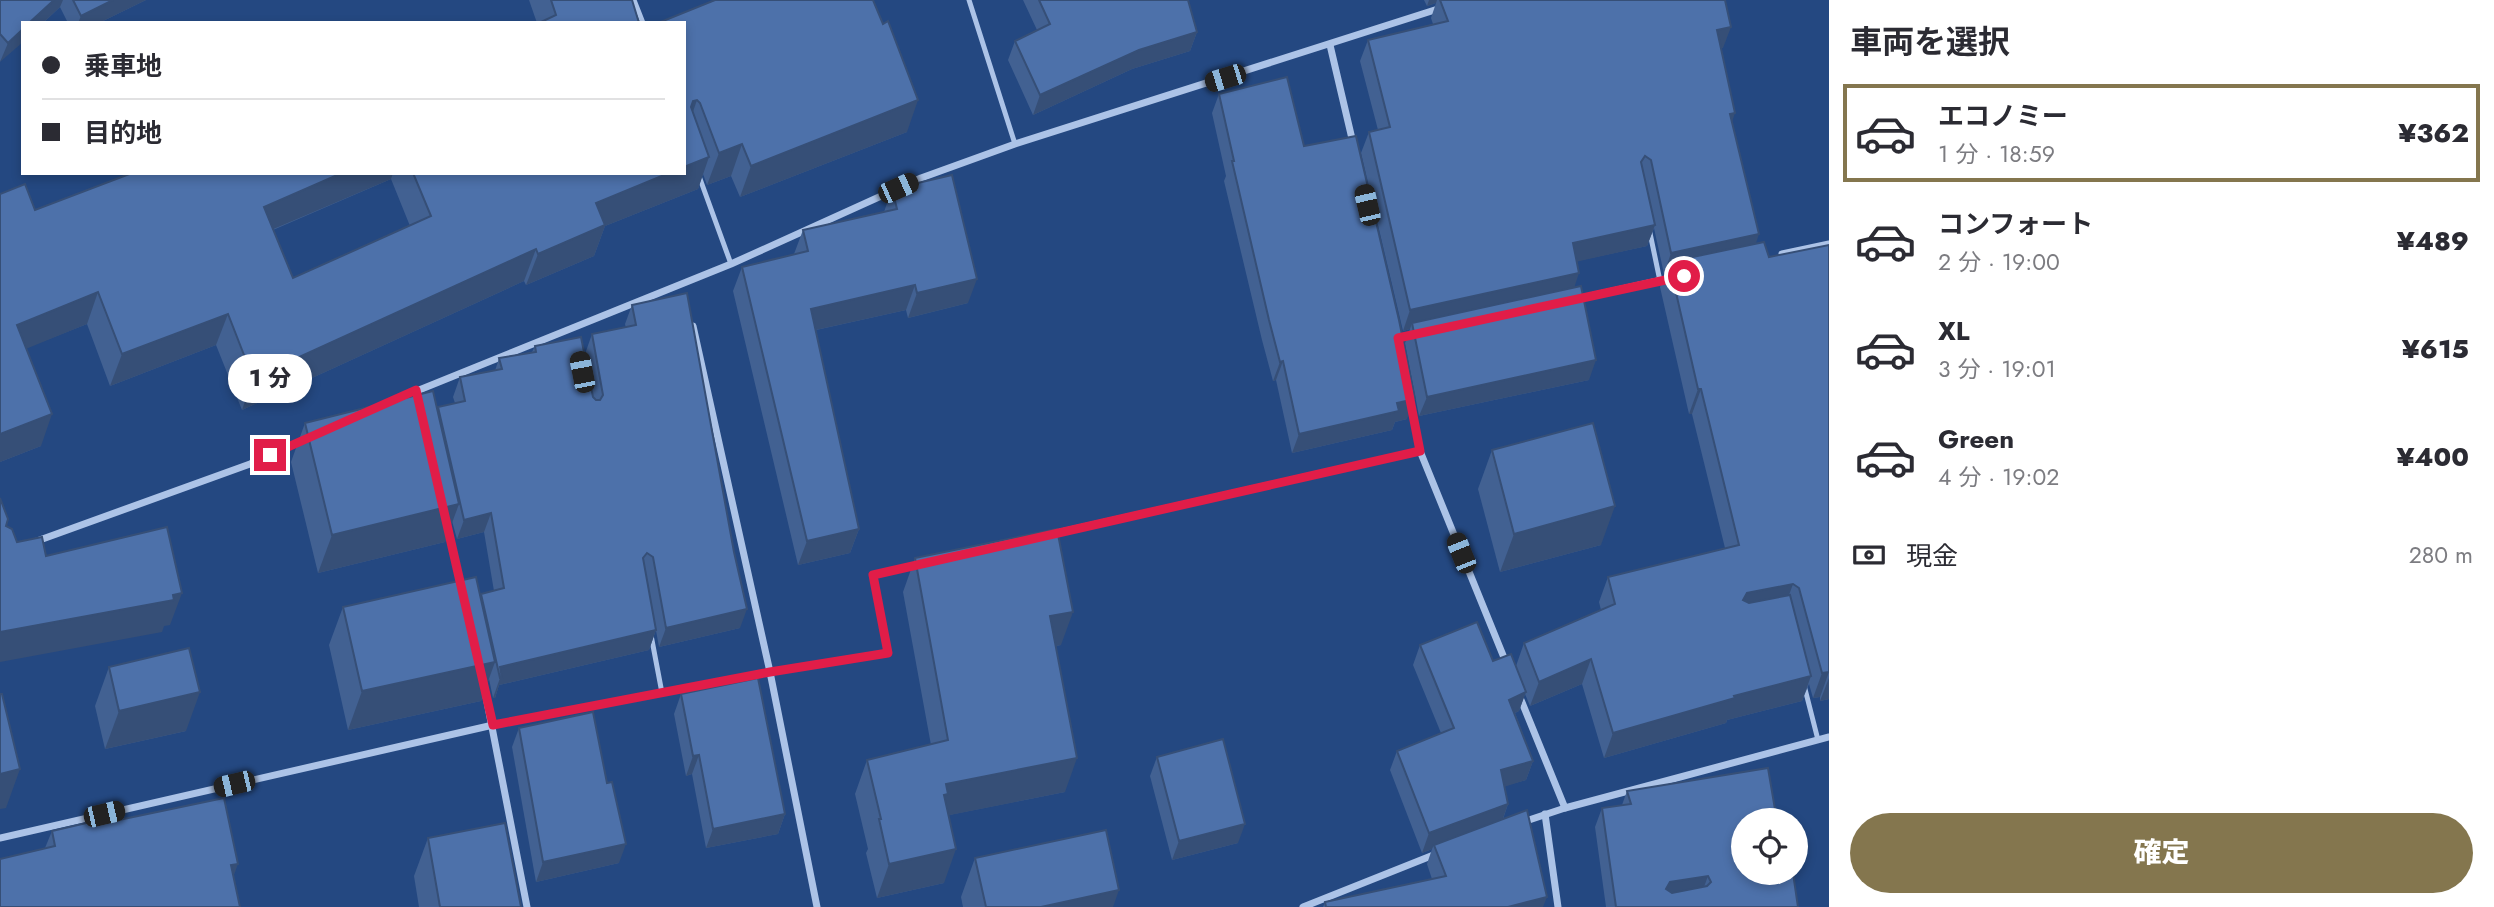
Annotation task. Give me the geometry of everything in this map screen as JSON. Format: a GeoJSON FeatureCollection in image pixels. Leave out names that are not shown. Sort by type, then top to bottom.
{"type":"FeatureCollection","features":[{"type":"Feature","properties":{"kind":"street"},"geometry":{"type":"LineString","coordinates":[[368,412],[416,390],[731,264],[921,178],[1015,145],[1454,4]]}},
{"type":"Feature","properties":{"kind":"street"},"geometry":{"type":"LineString","coordinates":[[1330,45],[1354,151]]}},
{"type":"Feature","properties":{"kind":"street"},"geometry":{"type":"LineString","coordinates":[[1777,255],[1829,244]]}},
{"type":"Feature","properties":{"kind":"street"},"geometry":{"type":"LineString","coordinates":[[1568,301],[1686,275]]}},
{"type":"Feature","properties":{"kind":"street"},"geometry":{"type":"LineString","coordinates":[[683,283],[686,296]]}},
{"type":"Feature","properties":{"kind":"street"},"geometry":{"type":"LineString","coordinates":[[692,323],[770,672],[817,907]]}},
{"type":"Feature","properties":{"kind":"street"},"geometry":{"type":"LineString","coordinates":[[1408,388],[1420,451],[1508,667]]}},
{"type":"Feature","properties":{"kind":"street"},"geometry":{"type":"LineString","coordinates":[[416,390],[419,404]]}},
{"type":"Feature","properties":{"kind":"street"},"geometry":{"type":"LineString","coordinates":[[26,545],[250,464],[309,438]]}},
{"type":"Feature","properties":{"kind":"street"},"geometry":{"type":"LineString","coordinates":[[1033,539],[1420,451]]}},
{"type":"Feature","properties":{"kind":"street"},"geometry":{"type":"LineString","coordinates":[[444,511],[462,591]]}},
{"type":"Feature","properties":{"kind":"street"},"geometry":{"type":"LineString","coordinates":[[0,838],[493,725],[770,672],[888,653],[873,575],[927,563]]}},
{"type":"Feature","properties":{"kind":"street"},"geometry":{"type":"LineString","coordinates":[[481,671],[527,907]]}},
{"type":"Feature","properties":{"kind":"street"},"geometry":{"type":"LineString","coordinates":[[1513,680],[1565,808]]}},
{"type":"Feature","properties":{"kind":"street"},"geometry":{"type":"LineString","coordinates":[[1520,823],[1565,808],[1829,737]]}},
{"type":"Feature","properties":{"kind":"street"},"geometry":{"type":"LineString","coordinates":[[1545,814],[1558,907]]}},
{"type":"Feature","properties":{"kind":"street"},"geometry":{"type":"LineString","coordinates":[[1303,907],[1445,851]]}},
{"type":"Feature","properties":{"kind":"lane"},"geometry":{"type":"LineString","coordinates":[[634,0],[642,21]]}},
{"type":"Feature","properties":{"kind":"lane"},"geometry":{"type":"LineString","coordinates":[[969,0],[1015,145]]}},
{"type":"Feature","properties":{"kind":"lane"},"geometry":{"type":"LineString","coordinates":[[698,175],[731,264]]}},
{"type":"Feature","properties":{"kind":"lane"},"geometry":{"type":"LineString","coordinates":[[1649,232],[1660,281]]}},
{"type":"Feature","properties":{"kind":"lane"},"geometry":{"type":"LineString","coordinates":[[574,328],[576,341]]}},
{"type":"Feature","properties":{"kind":"lane"},"geometry":{"type":"LineString","coordinates":[[650,629],[662,693]]}},
{"type":"Feature","properties":{"kind":"lane"},"geometry":{"type":"LineString","coordinates":[[1801,677],[1818,740]]}},
{"type":"Feature","properties":{"kind":"building"},"geometry":{"type":"Polygon","coordinates":[[[0,0],[54,0],[31,21],[21,21],[21,31],[8,43],[0,34],[0,0]]]}},
{"type":"Feature","properties":{"kind":"building"},"geometry":{"type":"Polygon","coordinates":[[[73,0],[113,0],[81,16],[73,0]]]}},
{"type":"Feature","properties":{"kind":"building"},"geometry":{"type":"Polygon","coordinates":[[[551,0],[632,0],[638,21],[543,21],[556,15],[551,0]]]}},
{"type":"Feature","properties":{"kind":"building"},"geometry":{"type":"Polygon","coordinates":[[[715,0],[873,0],[883,24],[888,21],[918,100],[751,166],[742,144],[719,153],[700,103],[693,101],[691,107],[709,157],[686,166],[686,21],[663,21],[715,0]]]}},
{"type":"Feature","properties":{"kind":"building"},"geometry":{"type":"Polygon","coordinates":[[[1039,0],[1188,0],[1197,32],[1139,50],[1040,95],[1015,41],[1050,24],[1039,0]]]}},
{"type":"Feature","properties":{"kind":"building"},"geometry":{"type":"Polygon","coordinates":[[[1440,0],[1725,0],[1731,27],[1717,30],[1735,113],[1730,114],[1759,234],[1671,253],[1651,160],[1645,156],[1641,162],[1655,225],[1573,243],[1579,273],[1410,310],[1369,132],[1390,127],[1368,40],[1448,21],[1440,0]]]}},
{"type":"Feature","properties":{"kind":"building"},"geometry":{"type":"Polygon","coordinates":[[[1287,77],[1304,146],[1356,136],[1415,399],[1397,403],[1399,411],[1299,434],[1283,361],[1280,362],[1269,320],[1219,94],[1287,77]]]}},
{"type":"Feature","properties":{"kind":"building"},"geometry":{"type":"Polygon","coordinates":[[[127,175],[337,175],[264,207],[293,278],[431,216],[414,175],[664,175],[596,203],[605,225],[538,254],[536,249],[253,378],[228,314],[122,354],[98,292],[17,325],[52,414],[0,434],[0,194],[25,184],[35,210],[127,175]]]}},
{"type":"Feature","properties":{"kind":"building"},"geometry":{"type":"Polygon","coordinates":[[[952,175],[977,279],[917,293],[915,285],[811,309],[859,529],[807,541],[742,267],[808,251],[803,230],[897,209],[892,189],[952,175]]]}},
{"type":"Feature","properties":{"kind":"building"},"geometry":{"type":"Polygon","coordinates":[[[1764,242],[1769,257],[1829,245],[1829,672],[1822,673],[1799,588],[1793,584],[1747,593],[1743,600],[1749,603],[1790,595],[1811,676],[1613,733],[1591,659],[1539,682],[1524,643],[1615,604],[1608,577],[1739,545],[1701,389],[1698,389],[1669,262],[1764,242]]]}},
{"type":"Feature","properties":{"kind":"building"},"geometry":{"type":"Polygon","coordinates":[[[1581,286],[1596,360],[1427,397],[1412,323],[1581,286]]]}},
{"type":"Feature","properties":{"kind":"building"},"geometry":{"type":"Polygon","coordinates":[[[687,293],[734,552],[747,609],[666,628],[653,557],[647,553],[643,558],[656,630],[500,667],[500,678],[481,594],[504,588],[491,513],[464,520],[438,407],[465,401],[460,377],[502,369],[499,358],[536,352],[535,346],[581,337],[593,397],[600,400],[603,395],[592,334],[636,325],[632,305],[687,293]]]}},
{"type":"Feature","properties":{"kind":"building"},"geometry":{"type":"Polygon","coordinates":[[[433,391],[459,504],[332,535],[305,423],[433,391]]]}},
{"type":"Feature","properties":{"kind":"building"},"geometry":{"type":"Polygon","coordinates":[[[1593,423],[1615,506],[1514,534],[1492,450],[1593,423]]]}},
{"type":"Feature","properties":{"kind":"building"},"geometry":{"type":"Polygon","coordinates":[[[0,498],[8,519],[6,526],[12,529],[17,542],[42,537],[46,556],[167,527],[182,593],[173,595],[174,600],[0,632],[0,498]]]}},
{"type":"Feature","properties":{"kind":"building"},"geometry":{"type":"Polygon","coordinates":[[[1057,529],[1073,612],[1050,616],[1077,758],[946,784],[948,794],[944,795],[956,849],[889,864],[867,760],[948,740],[915,558],[1057,529]]]}},
{"type":"Feature","properties":{"kind":"building"},"geometry":{"type":"Polygon","coordinates":[[[476,577],[495,662],[362,691],[343,607],[476,577]]]}},
{"type":"Feature","properties":{"kind":"building"},"geometry":{"type":"Polygon","coordinates":[[[1477,622],[1493,661],[1511,654],[1526,692],[1509,700],[1533,761],[1501,770],[1508,804],[1429,833],[1397,751],[1454,728],[1420,645],[1477,622]]]}},
{"type":"Feature","properties":{"kind":"building"},"geometry":{"type":"Polygon","coordinates":[[[189,648],[200,692],[119,711],[109,667],[189,648]]]}},
{"type":"Feature","properties":{"kind":"building"},"geometry":{"type":"Polygon","coordinates":[[[758,678],[785,814],[713,829],[699,755],[693,756],[681,694],[758,678]]]}},
{"type":"Feature","properties":{"kind":"building"},"geometry":{"type":"Polygon","coordinates":[[[0,694],[20,769],[0,774],[0,694]]]}},
{"type":"Feature","properties":{"kind":"building"},"geometry":{"type":"Polygon","coordinates":[[[593,712],[607,783],[612,782],[626,844],[543,862],[519,728],[593,712]]]}},
{"type":"Feature","properties":{"kind":"building"},"geometry":{"type":"Polygon","coordinates":[[[1223,739],[1245,824],[1179,841],[1157,757],[1223,739]]]}},
{"type":"Feature","properties":{"kind":"building"},"geometry":{"type":"Polygon","coordinates":[[[1768,768],[1775,808],[1731,808],[1731,885],[1795,885],[1798,907],[1616,907],[1602,808],[1631,804],[1627,791],[1768,768]],[[1708,876],[1670,882],[1666,889],[1672,893],[1707,886],[1711,882],[1708,876]]]}},
{"type":"Feature","properties":{"kind":"building"},"geometry":{"type":"Polygon","coordinates":[[[224,798],[238,864],[231,865],[240,907],[0,907],[0,859],[55,846],[52,831],[108,818],[109,822],[224,798]]]}},
{"type":"Feature","properties":{"kind":"building"},"geometry":{"type":"Polygon","coordinates":[[[1527,810],[1547,897],[1508,907],[1326,907],[1325,902],[1446,876],[1434,845],[1527,810]]]}},
{"type":"Feature","properties":{"kind":"building"},"geometry":{"type":"Polygon","coordinates":[[[505,823],[521,907],[440,907],[428,838],[505,823]]]}},
{"type":"Feature","properties":{"kind":"building"},"geometry":{"type":"Polygon","coordinates":[[[1106,830],[1119,890],[1041,907],[986,907],[975,858],[1106,830]]]}},
{"type":"Feature","properties":{"kind":"route"},"geometry":{"type":"LineString","coordinates":[[270,455],[416,390],[493,725],[770,672],[888,653],[873,575],[1420,451],[1398,338],[1684,276]]}}]}
